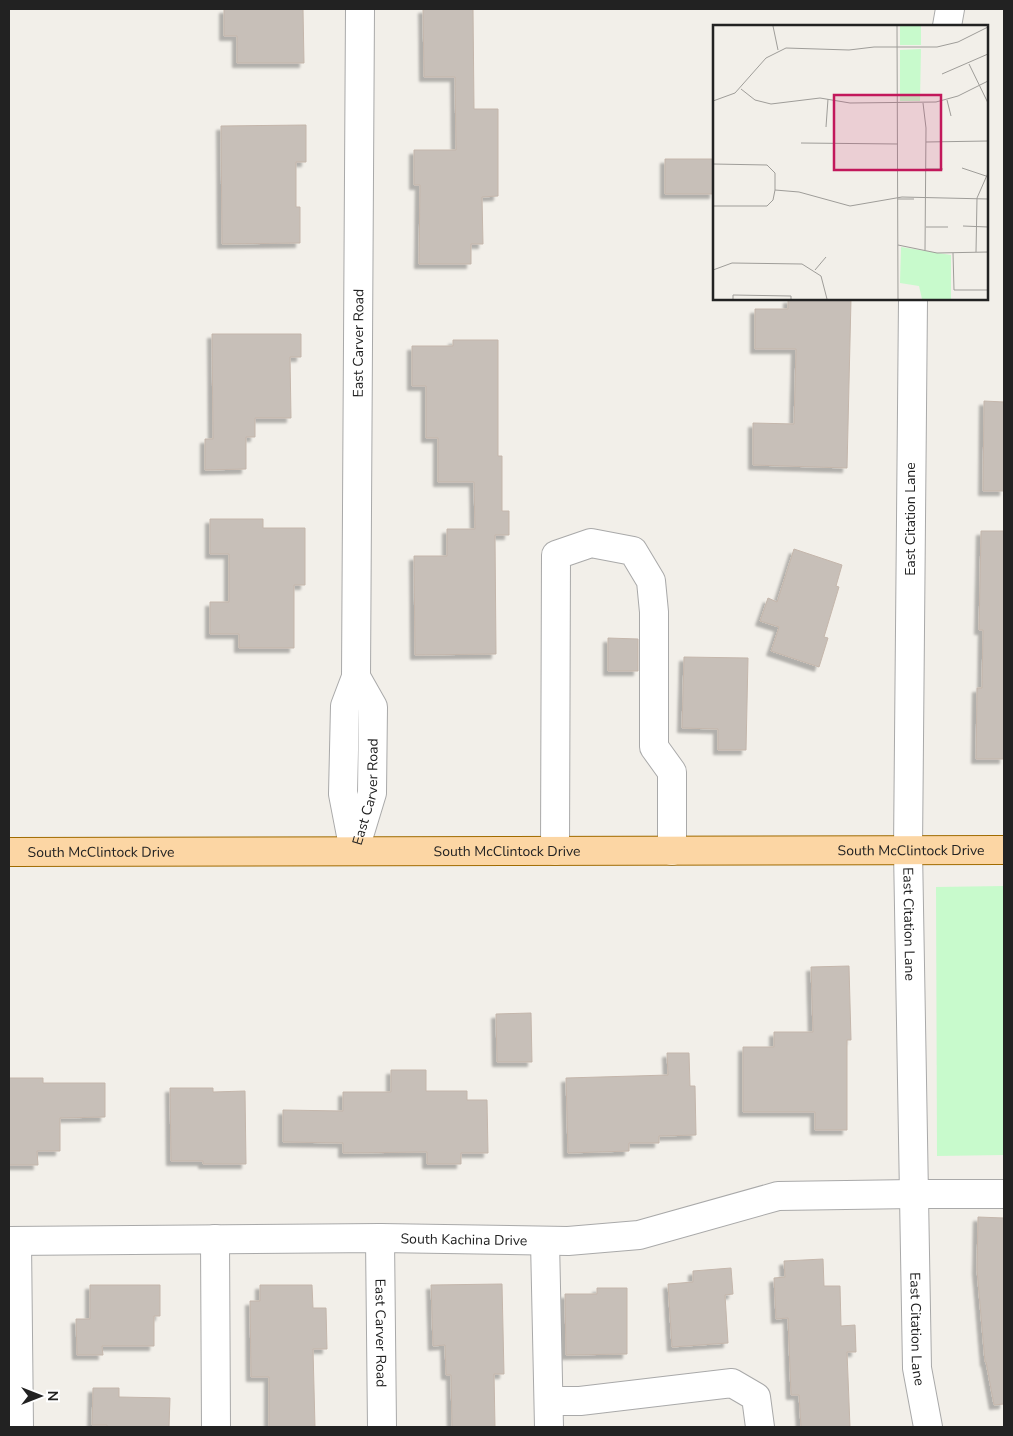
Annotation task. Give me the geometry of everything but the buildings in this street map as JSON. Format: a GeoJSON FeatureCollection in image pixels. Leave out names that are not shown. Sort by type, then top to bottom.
{"type":"FeatureCollection","features":[{"type":"Feature","properties":{"kind":"main road","name":"South McClintock Drive"},"geometry":{"type":"LineString","coordinates":[[9,852],[1004,850]]}},
{"type":"Feature","properties":{"kind":"street","name":"East Carver Road"},"geometry":{"type":"LineString","coordinates":[[354,851],[372,794],[373,708],[356,678],[360,9]]}},
{"type":"Feature","properties":{"kind":"street"},"geometry":{"type":"LineString","coordinates":[[947,25],[950,9]]}},
{"type":"Feature","properties":{"kind":"street","name":"East Citation Lane"},"geometry":{"type":"LineString","coordinates":[[913,300],[908,850],[917,1368],[928,1427]]}},
{"type":"Feature","properties":{"kind":"street"},"geometry":{"type":"LineString","coordinates":[[555,851],[556,554],[591,543],[633,551],[651,581],[654,612],[654,747],[672,772],[672,851]]}},
{"type":"Feature","properties":{"kind":"street","name":"South Kachina Drive"},"geometry":{"type":"LineString","coordinates":[[13,1241],[380,1238],[568,1241],[639,1235],[778,1196],[1004,1194]]}},
{"type":"Feature","properties":{"kind":"street","name":"East Carver Road"},"geometry":{"type":"LineString","coordinates":[[380,1238],[382,1427]]}},
{"type":"Feature","properties":{"kind":"street"},"geometry":{"type":"LineString","coordinates":[[215,1239],[216,1427]]}},
{"type":"Feature","properties":{"kind":"street"},"geometry":{"type":"LineString","coordinates":[[545,1240],[549,1427]]}},
{"type":"Feature","properties":{"kind":"street"},"geometry":{"type":"LineString","coordinates":[[13,1241],[19,1427]]}},
{"type":"Feature","properties":{"kind":"street"},"geometry":{"type":"LineString","coordinates":[[549,1401],[580,1401],[732,1383],[756,1397],[760,1427]]}},
{"type":"Feature","properties":{"kind":"green space"},"geometry":{"type":"Polygon","coordinates":[[[1004,886],[1004,1155],[937,1156],[936,887],[1004,886]]]}}]}
